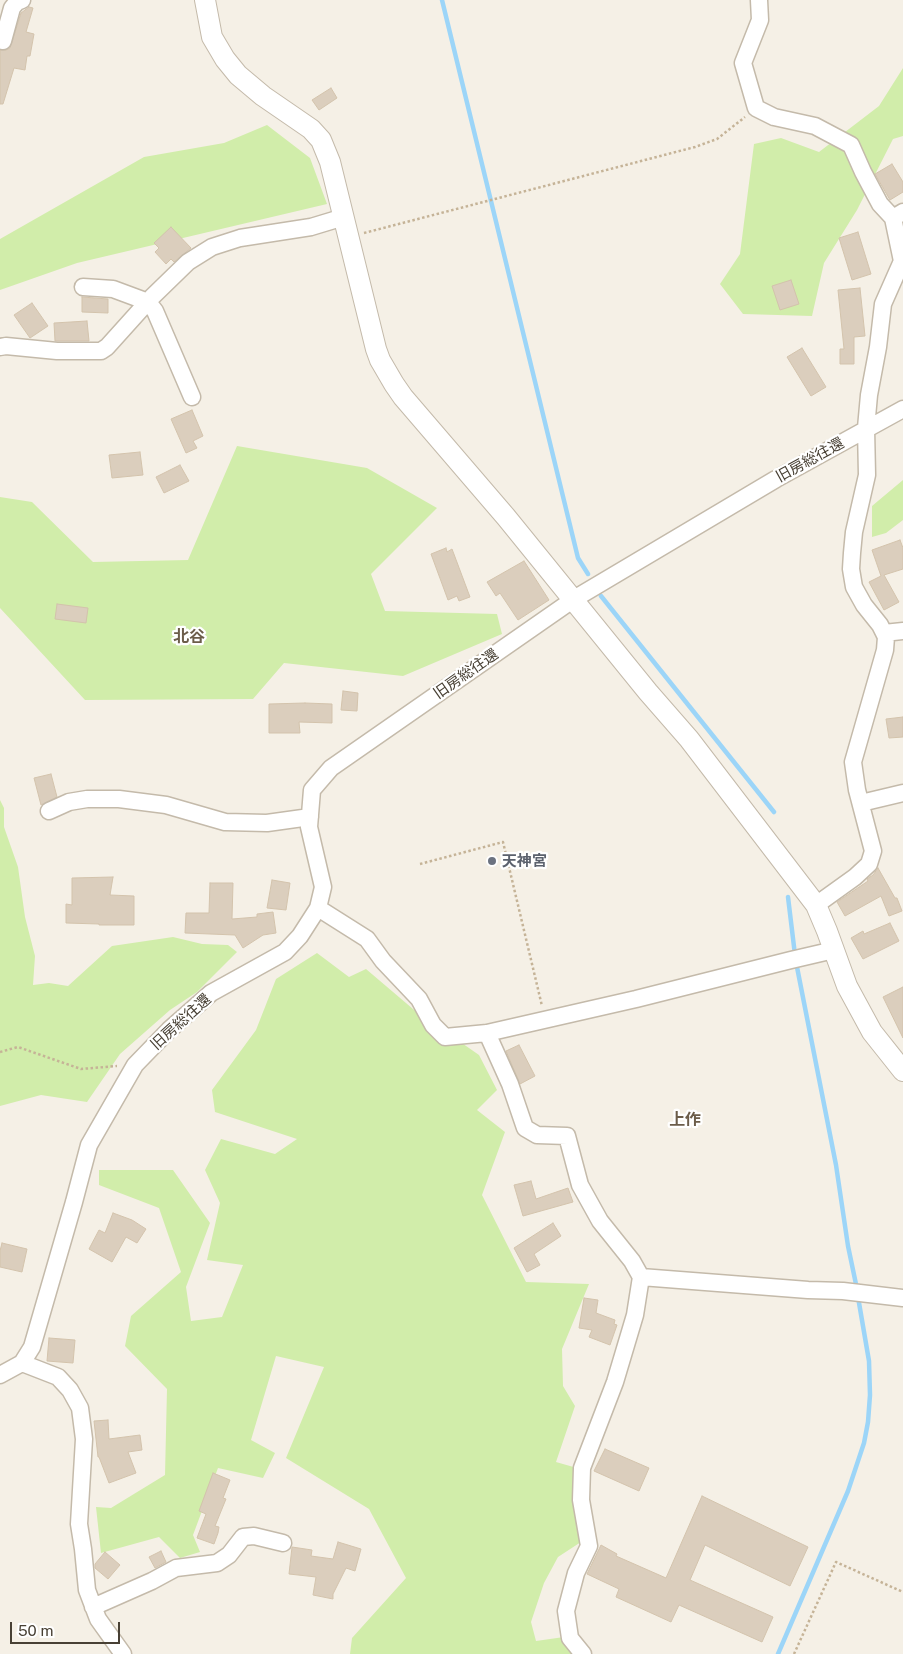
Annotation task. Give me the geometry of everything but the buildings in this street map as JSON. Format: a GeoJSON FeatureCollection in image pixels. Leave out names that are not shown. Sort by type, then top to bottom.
{"type":"FeatureCollection","features":[{"type":"Feature","properties":{"kind":"street"},"geometry":{"type":"LineString","coordinates":[[3,41],[12,8],[17,2],[22,0]]}},
{"type":"Feature","properties":{"kind":"street"},"geometry":{"type":"LineString","coordinates":[[205,0],[212,37],[224,59],[238,75],[262,96],[301,121],[321,140],[330,162],[376,349],[390,378],[403,397],[574,599],[706,760],[816,905],[847,986],[872,1032],[903,1071]]}},
{"type":"Feature","properties":{"kind":"street"},"geometry":{"type":"LineString","coordinates":[[759,0],[760,20],[743,63],[756,108],[774,118],[815,126],[851,144],[880,204],[898,215],[902,262],[883,304],[878,347],[869,395],[866,428],[867,475],[854,532],[852,569],[854,588],[886,637],[885,650],[853,762],[873,851],[869,864],[855,877],[816,905]]}},
{"type":"Feature","properties":{"kind":"street"},"geometry":{"type":"LineString","coordinates":[[0,347],[57,351],[101,351],[188,262],[212,246],[240,238],[311,228],[344,217]]}},
{"type":"Feature","properties":{"kind":"street"},"geometry":{"type":"LineString","coordinates":[[83,287],[113,289],[148,302],[154,311],[192,397]]}},
{"type":"Feature","properties":{"kind":"street","name":"旧房総往還"},"geometry":{"type":"LineString","coordinates":[[22,1363],[32,1347],[43,1312],[89,1145],[136,1065],[169,1030],[211,993],[286,952],[300,936],[318,908],[323,887],[310,827],[312,790],[331,768],[574,599],[776,479],[903,409]]}},
{"type":"Feature","properties":{"kind":"street"},"geometry":{"type":"LineString","coordinates":[[884,633],[903,631]]}},
{"type":"Feature","properties":{"kind":"street"},"geometry":{"type":"LineString","coordinates":[[861,803],[903,793]]}},
{"type":"Feature","properties":{"kind":"street"},"geometry":{"type":"LineString","coordinates":[[49,811],[70,802],[87,799],[119,799],[166,805],[225,822],[267,823],[310,817]]}},
{"type":"Feature","properties":{"kind":"street"},"geometry":{"type":"LineString","coordinates":[[318,908],[367,939],[383,960],[419,999],[434,1025],[445,1037],[487,1033],[636,999],[834,950]]}},
{"type":"Feature","properties":{"kind":"street"},"geometry":{"type":"LineString","coordinates":[[487,1033],[510,1084],[525,1128],[537,1135],[567,1136],[580,1184],[600,1221],[632,1261],[641,1277],[635,1315],[615,1382],[582,1468],[580,1500],[589,1546],[576,1573],[566,1611],[570,1638],[583,1654]]}},
{"type":"Feature","properties":{"kind":"street"},"geometry":{"type":"LineString","coordinates":[[641,1277],[843,1291],[903,1298]]}},
{"type":"Feature","properties":{"kind":"street"},"geometry":{"type":"LineString","coordinates":[[0,1375],[22,1363],[58,1377],[70,1390],[80,1408],[84,1439],[79,1524],[87,1590],[98,1619],[123,1654]]}},
{"type":"Feature","properties":{"kind":"street"},"geometry":{"type":"LineString","coordinates":[[93,1607],[152,1581],[176,1568],[217,1563],[228,1555],[243,1537],[254,1536],[283,1543]]}},
{"type":"Feature","properties":{"kind":"path"},"geometry":{"type":"LineString","coordinates":[[349,237],[710,142],[717,139],[756,108]]}},
{"type":"Feature","properties":{"kind":"path"},"geometry":{"type":"LineString","coordinates":[[420,864],[503,842],[545,1020]]}},
{"type":"Feature","properties":{"kind":"path"},"geometry":{"type":"LineString","coordinates":[[0,1052],[18,1047],[81,1069],[136,1065]]}},
{"type":"Feature","properties":{"kind":"path"},"geometry":{"type":"LineString","coordinates":[[794,1654],[836,1562],[903,1592]]}},
{"type":"Feature","properties":{"kind":"green space"},"geometry":{"type":"Polygon","coordinates":[[[903,68],[903,136],[893,139],[857,210],[824,263],[812,316],[743,314],[720,284],[740,254],[754,144],[781,138],[819,152],[879,106],[903,68]]]}},
{"type":"Feature","properties":{"kind":"green space"},"geometry":{"type":"Polygon","coordinates":[[[267,125],[310,158],[327,204],[77,263],[0,290],[0,239],[144,157],[224,143],[267,125]]]}},
{"type":"Feature","properties":{"kind":"green space"},"geometry":{"type":"Polygon","coordinates":[[[237,446],[367,468],[437,508],[371,574],[385,611],[497,614],[502,634],[403,676],[284,663],[253,699],[85,700],[0,608],[0,497],[32,502],[93,562],[188,560],[237,446]]]}},
{"type":"Feature","properties":{"kind":"green space"},"geometry":{"type":"Polygon","coordinates":[[[903,480],[903,520],[886,533],[872,537],[872,506],[903,480]]]}},
{"type":"Feature","properties":{"kind":"green space"},"geometry":{"type":"Polygon","coordinates":[[[0,800],[4,808],[4,827],[18,867],[25,917],[35,956],[33,985],[49,983],[68,986],[112,946],[173,937],[202,944],[228,945],[237,952],[197,992],[170,1010],[120,1054],[87,1102],[41,1095],[0,1106],[0,800]]]}},
{"type":"Feature","properties":{"kind":"green space"},"geometry":{"type":"Polygon","coordinates":[[[317,953],[349,977],[366,969],[413,1009],[479,1055],[497,1090],[477,1110],[505,1132],[482,1195],[526,1282],[589,1284],[562,1349],[563,1386],[575,1406],[556,1462],[577,1468],[584,1540],[558,1557],[544,1583],[531,1622],[536,1641],[564,1637],[579,1654],[350,1654],[352,1638],[406,1578],[369,1509],[286,1458],[324,1367],[276,1356],[251,1440],[275,1453],[263,1478],[218,1468],[193,1535],[200,1552],[180,1558],[159,1537],[101,1553],[96,1507],[111,1508],[165,1475],[167,1389],[125,1346],[131,1316],[181,1272],[159,1208],[99,1185],[99,1170],[173,1170],[210,1223],[186,1287],[191,1321],[222,1317],[243,1265],[207,1260],[220,1203],[205,1170],[221,1139],[275,1154],[297,1139],[215,1112],[212,1090],[256,1030],[276,979],[317,953]]]}},
{"type":"Feature","properties":{"kind":"waterway"},"geometry":{"type":"LineString","coordinates":[[442,0],[578,558],[588,574]]}},
{"type":"Feature","properties":{"kind":"waterway"},"geometry":{"type":"LineString","coordinates":[[601,596],[774,812]]}},
{"type":"Feature","properties":{"kind":"waterway"},"geometry":{"type":"LineString","coordinates":[[788,897],[795,955]]}},
{"type":"Feature","properties":{"kind":"waterway"},"geometry":{"type":"LineString","coordinates":[[796,962],[836,1165],[848,1246],[857,1289]]}},
{"type":"Feature","properties":{"kind":"waterway"},"geometry":{"type":"LineString","coordinates":[[778,1654],[848,1491],[864,1443],[870,1395],[869,1361],[858,1297]]}},
{"type":"Feature","properties":{"kind":"place","name":"天神宮"},"geometry":{"type":"Point","coordinates":[492,861]}},
{"type":"Feature","properties":{"kind":"district","name":"北谷"},"geometry":{"type":"Point","coordinates":[189,637]}},
{"type":"Feature","properties":{"kind":"district","name":"上作"},"geometry":{"type":"Point","coordinates":[685,1120]}}]}
